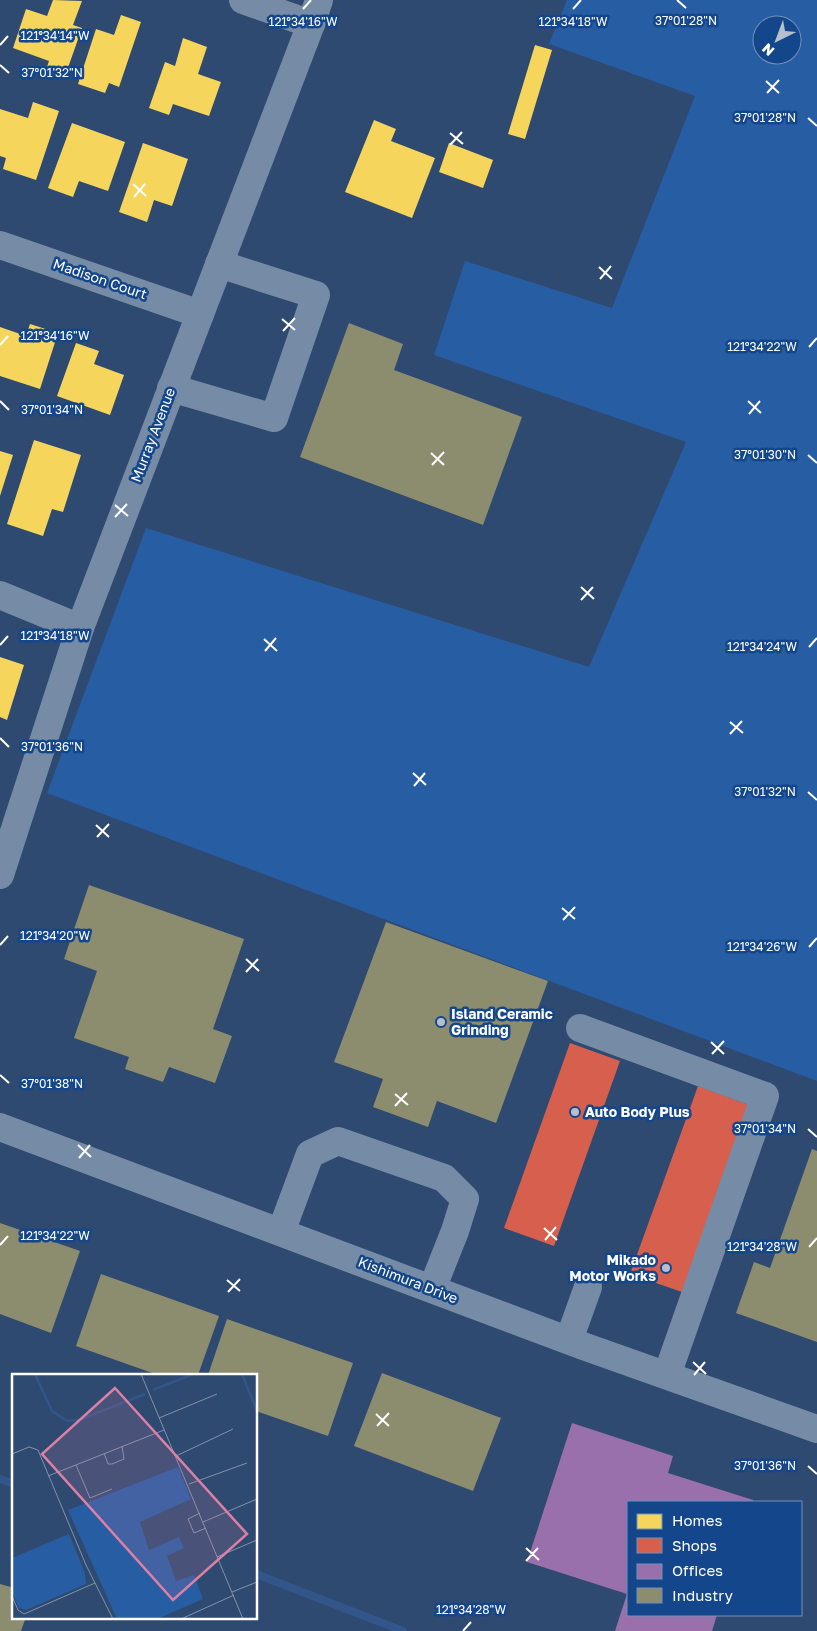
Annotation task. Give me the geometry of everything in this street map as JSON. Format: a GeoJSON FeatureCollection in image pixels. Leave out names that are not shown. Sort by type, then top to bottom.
{"type":"FeatureCollection","features":[{"type":"Feature","properties":{"kind":"street"},"geometry":{"type":"LineString","coordinates":[[243,0],[315,12]]}},
{"type":"Feature","properties":{"kind":"street","name":"Murray Avenue"},"geometry":{"type":"LineString","coordinates":[[0,873],[80,628],[315,12]]}},
{"type":"Feature","properties":{"kind":"street","name":"Madison Court"},"geometry":{"type":"LineString","coordinates":[[0,244],[200,314]]}},
{"type":"Feature","properties":{"kind":"street"},"geometry":{"type":"LineString","coordinates":[[171,388],[274,418],[316,294],[218,264]]}},
{"type":"Feature","properties":{"kind":"street"},"geometry":{"type":"LineString","coordinates":[[0,596],[80,628]]}},
{"type":"Feature","properties":{"kind":"street"},"geometry":{"type":"LineString","coordinates":[[580,1028],[765,1096],[667,1375]]}},
{"type":"Feature","properties":{"kind":"street","name":"Kishimura Drive"},"geometry":{"type":"LineString","coordinates":[[0,1127],[569,1340],[817,1429]]}},
{"type":"Feature","properties":{"kind":"street"},"geometry":{"type":"LineString","coordinates":[[280,1232],[310,1154],[338,1141],[444,1178],[465,1199],[432,1289]]}},
{"type":"Feature","properties":{"kind":"street"},"geometry":{"type":"LineString","coordinates":[[569,1340],[588,1287]]}},
{"type":"Feature","properties":{"kind":"shaded area"},"geometry":{"type":"Polygon","coordinates":[[[567,0],[817,0],[817,1081],[47,793],[146,528],[589,667],[686,442],[434,355],[465,261],[612,308],[695,96],[549,44],[567,0]]]}},
{"type":"Feature","properties":{"kind":"building: Homes"},"geometry":{"type":"Polygon","coordinates":[[[53,0],[82,1],[73,25],[82,28],[64,79],[45,73],[49,61],[13,48],[26,9],[47,16],[53,0]]]}},
{"type":"Feature","properties":{"kind":"building: Homes"},"geometry":{"type":"Polygon","coordinates":[[[121,15],[141,22],[119,87],[109,83],[105,93],[78,84],[96,29],[114,35],[121,15]]]}},
{"type":"Feature","properties":{"kind":"building: Homes"},"geometry":{"type":"Polygon","coordinates":[[[183,38],[207,47],[198,74],[221,82],[209,116],[173,104],[169,115],[149,108],[165,62],[175,66],[183,38]]]}},
{"type":"Feature","properties":{"kind":"building: Homes"},"geometry":{"type":"Polygon","coordinates":[[[535,45],[552,50],[525,139],[508,134],[535,45]]]}},
{"type":"Feature","properties":{"kind":"building: Homes"},"geometry":{"type":"Polygon","coordinates":[[[33,102],[59,111],[36,180],[3,169],[6,158],[0,156],[0,109],[28,118],[33,102]]]}},
{"type":"Feature","properties":{"kind":"building: Homes"},"geometry":{"type":"Polygon","coordinates":[[[374,120],[396,129],[391,141],[435,158],[412,218],[345,192],[374,120]]]}},
{"type":"Feature","properties":{"kind":"building: Homes"},"geometry":{"type":"Polygon","coordinates":[[[72,123],[125,142],[108,191],[79,181],[73,197],[48,188],[72,123]]]}},
{"type":"Feature","properties":{"kind":"building: Homes"},"geometry":{"type":"Polygon","coordinates":[[[143,143],[188,159],[172,206],[154,200],[147,222],[119,212],[143,143]]]}},
{"type":"Feature","properties":{"kind":"building: Homes"},"geometry":{"type":"Polygon","coordinates":[[[449,143],[493,160],[483,188],[439,172],[449,143]]]}},
{"type":"Feature","properties":{"kind":"building: Homes"},"geometry":{"type":"Polygon","coordinates":[[[30,324],[58,333],[40,389],[0,376],[0,327],[26,336],[30,324]]]}},
{"type":"Feature","properties":{"kind":"building: Homes"},"geometry":{"type":"Polygon","coordinates":[[[76,343],[99,351],[94,364],[124,375],[110,415],[57,396],[76,343]]]}},
{"type":"Feature","properties":{"kind":"building: Homes"},"geometry":{"type":"Polygon","coordinates":[[[34,440],[81,455],[63,512],[52,509],[43,536],[7,524],[34,440]]]}},
{"type":"Feature","properties":{"kind":"building: Homes"},"geometry":{"type":"Polygon","coordinates":[[[0,451],[13,455],[0,496],[0,451]]]}},
{"type":"Feature","properties":{"kind":"building: Homes"},"geometry":{"type":"Polygon","coordinates":[[[0,657],[24,665],[7,720],[0,717],[0,657]]]}},
{"type":"Feature","properties":{"kind":"building: Shops"},"geometry":{"type":"Polygon","coordinates":[[[570,1043],[620,1061],[554,1246],[504,1228],[570,1043]]]}},
{"type":"Feature","properties":{"kind":"building: Shops"},"geometry":{"type":"Polygon","coordinates":[[[698,1086],[749,1105],[682,1292],[630,1274],[698,1086]]]}},
{"type":"Feature","properties":{"kind":"building: Offices"},"geometry":{"type":"Polygon","coordinates":[[[572,1423],[673,1456],[668,1473],[753,1500],[627,1501],[627,1594],[527,1562],[572,1423]]]}},
{"type":"Feature","properties":{"kind":"building: Offices"},"geometry":{"type":"Polygon","coordinates":[[[627,1594],[627,1616],[717,1616],[712,1631],[615,1631],[627,1594]]]}},
{"type":"Feature","properties":{"kind":"building: Industry"},"geometry":{"type":"Polygon","coordinates":[[[349,323],[403,344],[394,370],[522,417],[483,525],[300,457],[349,323]]]}},
{"type":"Feature","properties":{"kind":"building: Industry"},"geometry":{"type":"Polygon","coordinates":[[[89,885],[244,939],[213,1029],[232,1036],[215,1083],[169,1067],[163,1082],[125,1069],[129,1057],[74,1038],[97,971],[64,959],[89,885]]]}},
{"type":"Feature","properties":{"kind":"building: Industry","name":"Island Ceramic Grinding"},"geometry":{"type":"Polygon","coordinates":[[[386,922],[548,981],[496,1123],[437,1101],[428,1127],[373,1107],[383,1079],[334,1062],[386,922]]]}},
{"type":"Feature","properties":{"kind":"building: Industry"},"geometry":{"type":"Polygon","coordinates":[[[812,1149],[817,1151],[817,1342],[736,1313],[754,1262],[770,1268],[812,1149]]]}},
{"type":"Feature","properties":{"kind":"building: Industry"},"geometry":{"type":"Polygon","coordinates":[[[0,1223],[80,1251],[51,1333],[0,1314],[0,1223]]]}},
{"type":"Feature","properties":{"kind":"building: Industry"},"geometry":{"type":"Polygon","coordinates":[[[101,1274],[219,1316],[198,1374],[155,1374],[76,1346],[101,1274]]]}},
{"type":"Feature","properties":{"kind":"building: Industry"},"geometry":{"type":"Polygon","coordinates":[[[227,1319],[353,1363],[328,1436],[258,1412],[258,1374],[208,1374],[227,1319]]]}},
{"type":"Feature","properties":{"kind":"building: Industry"},"geometry":{"type":"Polygon","coordinates":[[[382,1373],[501,1418],[473,1491],[354,1446],[382,1373]]]}},
{"type":"Feature","properties":{"kind":"building: Industry"},"geometry":{"type":"Polygon","coordinates":[[[0,1584],[12,1587],[12,1618],[26,1618],[21,1631],[0,1631],[0,1584]]]}},
{"type":"Feature","properties":{"kind":"waterway"},"geometry":{"type":"LineString","coordinates":[[0,1479],[12,1483]]}},
{"type":"Feature","properties":{"kind":"waterway"},"geometry":{"type":"LineString","coordinates":[[258,1575],[403,1631]]}},
{"type":"Feature","properties":{"kind":"place","name":"Island Ceramic Grinding"},"geometry":{"type":"Point","coordinates":[441,1022]}},
{"type":"Feature","properties":{"kind":"place","name":"Auto Body Plus"},"geometry":{"type":"Point","coordinates":[575,1112]}},
{"type":"Feature","properties":{"kind":"place","name":"Mikado Motor Works"},"geometry":{"type":"Point","coordinates":[666,1268]}}]}
